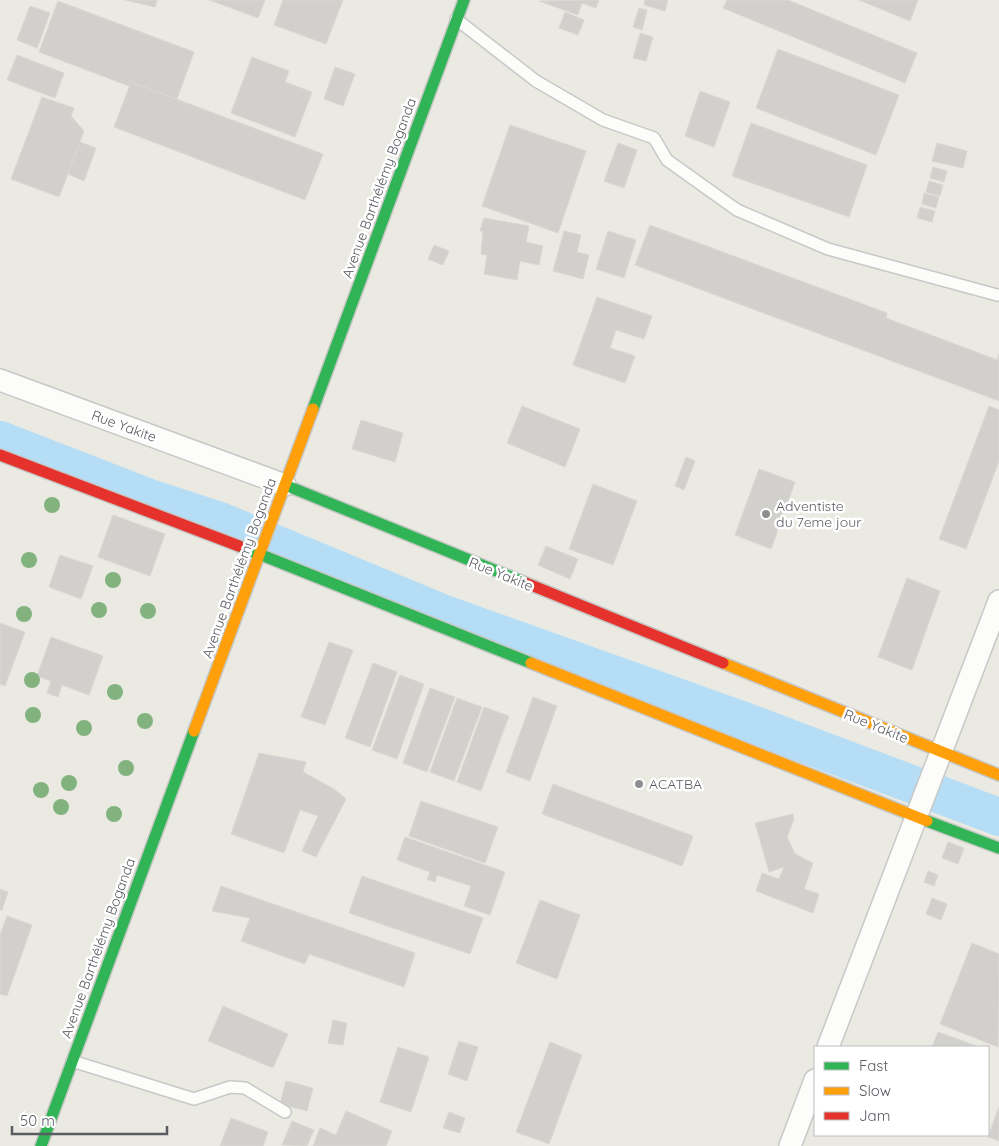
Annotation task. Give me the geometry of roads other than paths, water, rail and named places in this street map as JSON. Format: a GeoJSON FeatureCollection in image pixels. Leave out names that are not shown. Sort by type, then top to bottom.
{"type":"FeatureCollection","features":[{"type":"Feature","properties":{"kind":"main road","name":"Avenue Barthélémy Boganda"},"geometry":{"type":"LineString","coordinates":[[41,1146],[278,509],[464,0]]}},
{"type":"Feature","properties":{"kind":"main road"},"geometry":{"type":"LineString","coordinates":[[0,455],[260,555],[916,817],[999,848]]}},
{"type":"Feature","properties":{"kind":"main road","name":"Rue Yakite"},"geometry":{"type":"LineString","coordinates":[[286,485],[999,775]]}},
{"type":"Feature","properties":{"kind":"street","name":"Rue Yakite"},"geometry":{"type":"LineString","coordinates":[[0,380],[286,485]]}},
{"type":"Feature","properties":{"kind":"street"},"geometry":{"type":"LineString","coordinates":[[828,1046],[999,601]]}},
{"type":"Feature","properties":{"kind":"street"},"geometry":{"type":"LineString","coordinates":[[790,1146],[814,1083]]}},
{"type":"Feature","properties":{"kind":"lane"},"geometry":{"type":"LineString","coordinates":[[456,19],[536,80],[603,120],[654,138],[667,160],[737,210],[828,249],[997,295]]}},
{"type":"Feature","properties":{"kind":"lane"},"geometry":{"type":"LineString","coordinates":[[72,1061],[194,1099],[230,1087],[245,1088],[285,1112]]}},
{"type":"Feature","properties":{"kind":"waterway"},"geometry":{"type":"LineString","coordinates":[[0,440],[147,497],[220,521],[447,615],[741,720],[999,817]]}},
{"type":"Feature","properties":{"kind":"place","name":"Adventiste du 7eme jour"},"geometry":{"type":"Point","coordinates":[766,514]}},
{"type":"Feature","properties":{"kind":"place","name":"ACATBA"},"geometry":{"type":"Point","coordinates":[639,784]}}]}
